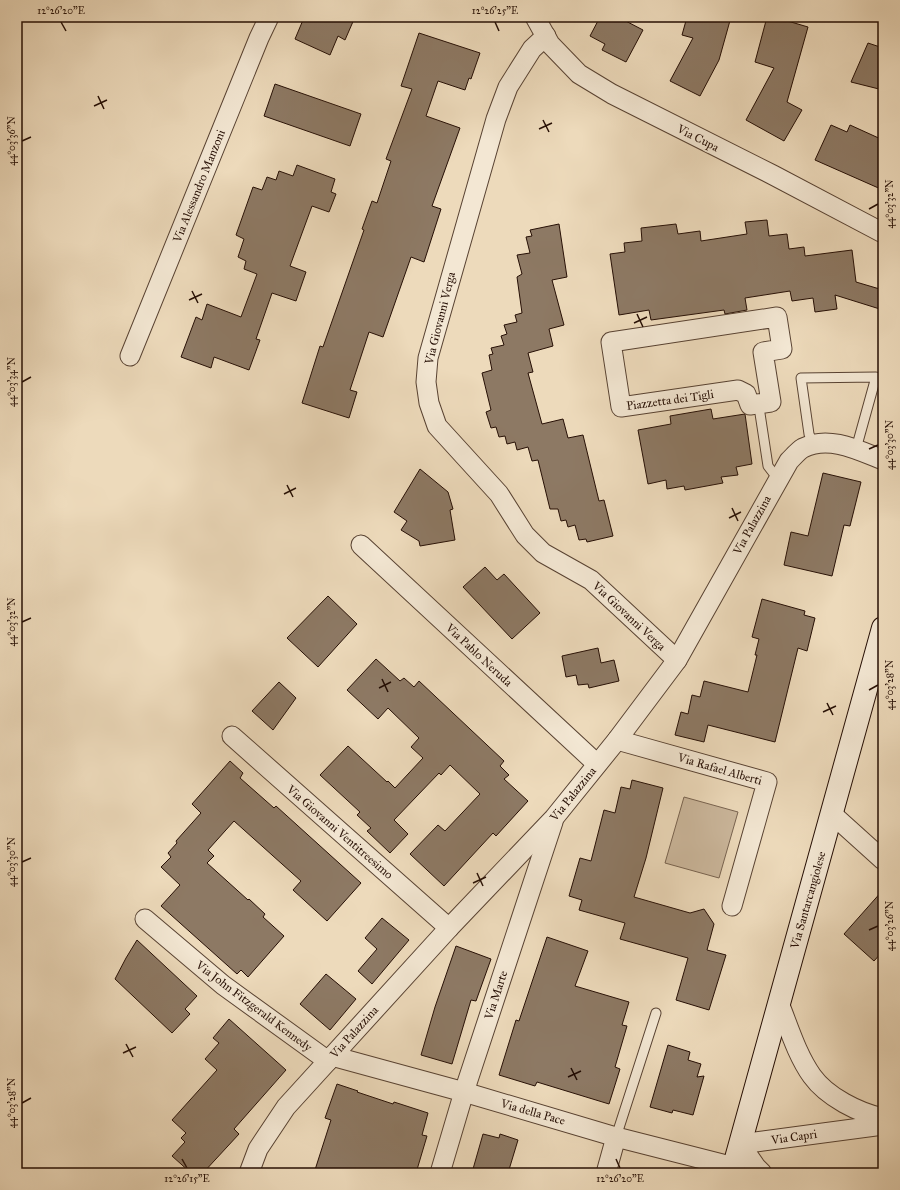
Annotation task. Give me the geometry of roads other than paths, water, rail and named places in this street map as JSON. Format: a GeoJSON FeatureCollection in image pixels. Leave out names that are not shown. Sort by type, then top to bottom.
{"type":"FeatureCollection","features":[{"type":"Feature","properties":{"kind":"main road","name":"Via Santarcangiolese"},"geometry":{"type":"LineString","coordinates":[[733,1170],[832,814],[877,675],[883,628]]}},
{"type":"Feature","properties":{"kind":"street","name":"Via Alessandro Manzoni"},"geometry":{"type":"LineString","coordinates":[[130,356],[259,38],[269,17]]}},
{"type":"Feature","properties":{"kind":"street","name":"Via Cupa"},"geometry":{"type":"LineString","coordinates":[[535,17],[558,53],[578,74],[612,94],[773,175],[883,234]]}},
{"type":"Feature","properties":{"kind":"street","name":"Via Giovanni Verga"},"geometry":{"type":"LineString","coordinates":[[546,36],[532,48],[508,87],[496,119],[428,358],[426,382],[429,402],[437,426],[499,494],[525,535],[543,553],[591,580],[677,660]]}},
{"type":"Feature","properties":{"kind":"street","name":"Piazzetta dei Tigli"},"geometry":{"type":"LineString","coordinates":[[777,317],[782,349],[763,352],[771,402],[750,405],[746,394],[738,390],[620,407],[611,342],[777,317]]}},
{"type":"Feature","properties":{"kind":"street","name":"Via Palazzina"},"geometry":{"type":"LineString","coordinates":[[249,1173],[258,1149],[286,1107],[449,928],[554,818],[617,740],[677,660],[789,461],[801,449],[813,444],[835,443],[856,448],[883,460]]}},
{"type":"Feature","properties":{"kind":"street","name":"Via Pablo Neruda"},"geometry":{"type":"LineString","coordinates":[[361,545],[597,764]]}},
{"type":"Feature","properties":{"kind":"street","name":"Via Giovanni Ventitreesimo"},"geometry":{"type":"LineString","coordinates":[[232,736],[449,928]]}},
{"type":"Feature","properties":{"kind":"street","name":"Via Rafael Alberti"},"geometry":{"type":"LineString","coordinates":[[617,740],[767,782],[732,906]]}},
{"type":"Feature","properties":{"kind":"street"},"geometry":{"type":"LineString","coordinates":[[832,814],[883,860]]}},
{"type":"Feature","properties":{"kind":"street","name":"Via Marte"},"geometry":{"type":"LineString","coordinates":[[440,1173],[464,1092],[554,818]]}},
{"type":"Feature","properties":{"kind":"street","name":"Via John Fitzgerald Kennedy"},"geometry":{"type":"LineString","coordinates":[[144,919],[223,985],[330,1058]]}},
{"type":"Feature","properties":{"kind":"street"},"geometry":{"type":"LineString","coordinates":[[779,1003],[800,1056],[813,1077],[832,1095],[847,1104],[871,1115],[883,1118]]}},
{"type":"Feature","properties":{"kind":"street","name":"Via della Pace"},"geometry":{"type":"LineString","coordinates":[[330,1058],[464,1092],[733,1170]]}},
{"type":"Feature","properties":{"kind":"street","name":"Via Capri"},"geometry":{"type":"LineString","coordinates":[[740,1144],[883,1125]]}},
{"type":"Feature","properties":{"kind":"street"},"geometry":{"type":"LineString","coordinates":[[606,1173],[616,1136]]}},
{"type":"Feature","properties":{"kind":"street"},"geometry":{"type":"LineString","coordinates":[[740,1144],[762,1173]]}},
{"type":"Feature","properties":{"kind":"lane"},"geometry":{"type":"LineString","coordinates":[[813,444],[809,434],[801,378],[876,376],[856,448]]}},
{"type":"Feature","properties":{"kind":"lane"},"geometry":{"type":"LineString","coordinates":[[759,407],[768,466],[778,479]]}},
{"type":"Feature","properties":{"kind":"lane"},"geometry":{"type":"LineString","coordinates":[[616,1136],[656,1013]]}}]}
